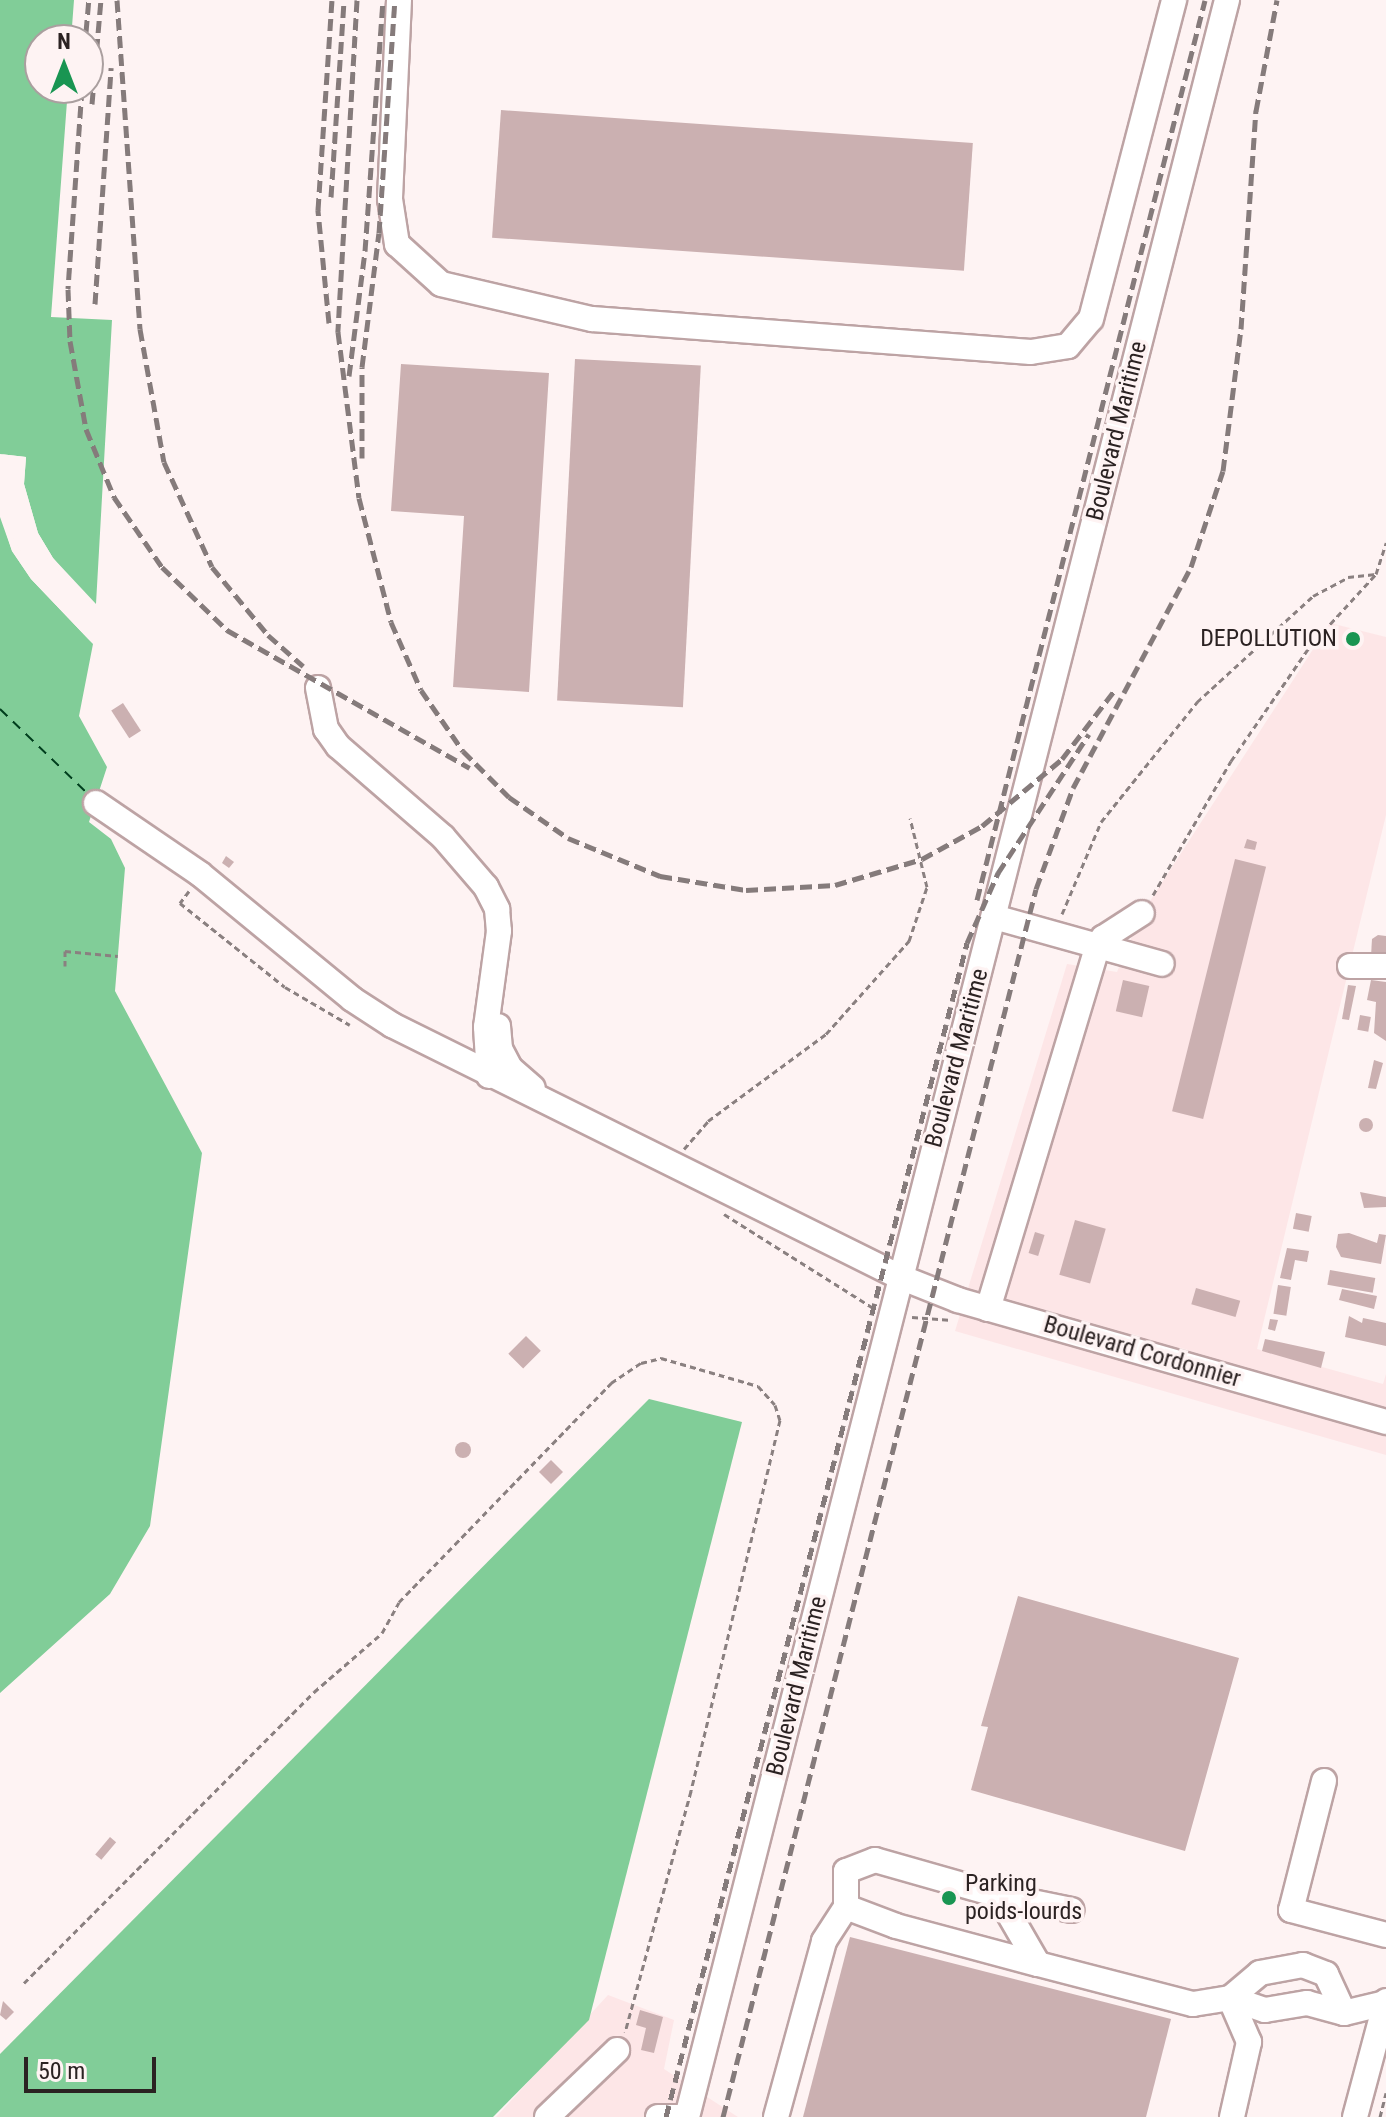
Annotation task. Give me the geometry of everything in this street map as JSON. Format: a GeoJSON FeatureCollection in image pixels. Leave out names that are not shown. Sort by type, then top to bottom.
{"type":"FeatureCollection","features":[{"type":"Feature","properties":{"kind":"street"},"geometry":{"type":"LineString","coordinates":[[399,0],[390,199],[397,244],[441,284],[592,319],[1052,351],[1082,334],[1091,319],[1174,0]]}},
{"type":"Feature","properties":{"kind":"street","name":"Boulevard Maritime"},"geometry":{"type":"LineString","coordinates":[[685,2117],[1227,0]]}},
{"type":"Feature","properties":{"kind":"street"},"geometry":{"type":"LineString","coordinates":[[318,688],[326,729],[338,746],[443,837],[486,887],[497,909],[499,931],[486,1027],[489,1076]]}},
{"type":"Feature","properties":{"kind":"street"},"geometry":{"type":"LineString","coordinates":[[96,803],[200,874],[352,999],[489,1076],[577,1119]]}},
{"type":"Feature","properties":{"kind":"street"},"geometry":{"type":"LineString","coordinates":[[443,837],[479,858],[511,900],[497,1028],[500,1049],[525,1084],[577,1119]]}},
{"type":"Feature","properties":{"kind":"street"},"geometry":{"type":"LineString","coordinates":[[988,1309],[1097,948],[1103,938],[1142,914]]}},
{"type":"Feature","properties":{"kind":"street"},"geometry":{"type":"LineString","coordinates":[[994,917],[1162,964]]}},
{"type":"Feature","properties":{"kind":"street"},"geometry":{"type":"LineString","coordinates":[[1350,966],[1386,966]]}},
{"type":"Feature","properties":{"kind":"street","name":"Boulevard Cordonnier"},"geometry":{"type":"LineString","coordinates":[[577,1119],[900,1277],[988,1309],[1386,1422]]}},
{"type":"Feature","properties":{"kind":"street"},"geometry":{"type":"LineString","coordinates":[[1324,1781],[1291,1910],[1386,1935]]}},
{"type":"Feature","properties":{"kind":"street"},"geometry":{"type":"LineString","coordinates":[[776,2117],[824,1941],[846,1907],[846,1871],[875,1860],[998,1895],[1071,1910]]}},
{"type":"Feature","properties":{"kind":"street"},"geometry":{"type":"LineString","coordinates":[[998,1895],[1038,1964]]}},
{"type":"Feature","properties":{"kind":"street"},"geometry":{"type":"LineString","coordinates":[[846,1907],[896,1926],[1193,2004],[1230,1998],[1265,2010],[1307,2003],[1344,2013],[1386,2002],[1355,2117]]}},
{"type":"Feature","properties":{"kind":"street"},"geometry":{"type":"LineString","coordinates":[[1230,1998],[1260,1973],[1303,1965],[1326,1974],[1344,2013]]}},
{"type":"Feature","properties":{"kind":"street"},"geometry":{"type":"LineString","coordinates":[[1230,1998],[1249,2042],[1232,2117]]}},
{"type":"Feature","properties":{"kind":"street"},"geometry":{"type":"LineString","coordinates":[[547,2117],[617,2050]]}},
{"type":"Feature","properties":{"kind":"street"},"geometry":{"type":"LineString","coordinates":[[658,2117],[685,2117]]}},
{"type":"Feature","properties":{"kind":"path"},"geometry":{"type":"LineString","coordinates":[[1142,914],[1231,761],[1310,646],[1376,574],[1386,543]]}},
{"type":"Feature","properties":{"kind":"path"},"geometry":{"type":"LineString","coordinates":[[1054,933],[1101,822],[1197,702],[1313,596],[1348,577],[1376,574]]}},
{"type":"Feature","properties":{"kind":"path"},"geometry":{"type":"LineString","coordinates":[[672,1165],[708,1121],[849,1012],[909,941],[927,887],[910,818]]}},
{"type":"Feature","properties":{"kind":"path"},"geometry":{"type":"LineString","coordinates":[[65,966],[65,951],[118,956]]}},
{"type":"Feature","properties":{"kind":"path"},"geometry":{"type":"LineString","coordinates":[[24,1983],[314,1692],[382,1633],[399,1602],[611,1383],[641,1363],[661,1358],[758,1386],[775,1405],[780,1420],[687,1806],[631,2017],[617,2050]]}},
{"type":"Feature","properties":{"kind":"path"},"geometry":{"type":"LineString","coordinates":[[1380,2117],[1386,2093]]}},
{"type":"Feature","properties":{"kind":"shaded area"},"geometry":{"type":"Polygon","coordinates":[[[0,0],[74,0],[72,24],[24,24],[24,104],[67,104],[51,317],[112,320],[96,604],[53,558],[38,533],[24,484],[26,457],[0,454],[0,0]]]}},
{"type":"Feature","properties":{"kind":"shaded area"},"geometry":{"type":"Polygon","coordinates":[[[0,517],[12,551],[31,579],[93,644],[79,716],[107,767],[89,822],[111,839],[125,868],[115,991],[202,1153],[150,1526],[110,1594],[0,1693],[0,517]]]}},
{"type":"Feature","properties":{"kind":"shaded area"},"geometry":{"type":"Polygon","coordinates":[[[1330,623],[1386,637],[1386,815],[1257,1349],[1383,1384],[1386,1374],[1386,1455],[955,1331],[1067,964],[1117,972],[1141,915],[1330,623]]]}},
{"type":"Feature","properties":{"kind":"shaded area"},"geometry":{"type":"Polygon","coordinates":[[[649,1399],[742,1422],[589,2020],[493,2117],[0,2117],[0,2054],[649,1399]]]}},
{"type":"Feature","properties":{"kind":"shaded area"},"geometry":{"type":"Polygon","coordinates":[[[608,1995],[674,2020],[664,2069],[738,2117],[496,2117],[608,1995]]]}},
{"type":"Feature","properties":{"kind":"pier"},"geometry":{"type":"Polygon","coordinates":[[[0,454],[26,457],[24,484],[38,533],[53,558],[95,608],[49,561],[34,534],[20,484],[22,460],[0,454]]]}},
{"type":"Feature","properties":{"kind":"pier"},"geometry":{"type":"Polygon","coordinates":[[[0,513],[34,576],[93,644],[31,579],[12,551],[0,513]]]}},
{"type":"Feature","properties":{"kind":"building"},"geometry":{"type":"Polygon","coordinates":[[[501,110],[973,143],[964,271],[492,238],[501,110]]]}},
{"type":"Feature","properties":{"kind":"building"},"geometry":{"type":"Polygon","coordinates":[[[575,359],[701,366],[683,707],[557,701],[575,359]]]}},
{"type":"Feature","properties":{"kind":"building"},"geometry":{"type":"Polygon","coordinates":[[[401,364],[549,373],[529,692],[453,687],[464,516],[391,511],[401,364]]]}},
{"type":"Feature","properties":{"kind":"building","name":"DEPOLLUTION"},"geometry":{"type":"Polygon","coordinates":[[[1345,633],[1363,638],[1361,645],[1343,639],[1345,633]]]}},
{"type":"Feature","properties":{"kind":"building"},"geometry":{"type":"Polygon","coordinates":[[[123,703],[141,731],[129,738],[111,711],[123,703]]]}},
{"type":"Feature","properties":{"kind":"building"},"geometry":{"type":"Polygon","coordinates":[[[1247,839],[1257,842],[1255,850],[1244,848],[1247,839]]]}},
{"type":"Feature","properties":{"kind":"building"},"geometry":{"type":"Polygon","coordinates":[[[226,856],[234,862],[229,868],[222,863],[226,856]]]}},
{"type":"Feature","properties":{"kind":"building"},"geometry":{"type":"Polygon","coordinates":[[[1235,859],[1266,867],[1203,1119],[1172,1111],[1235,859]]]}},
{"type":"Feature","properties":{"kind":"building"},"geometry":{"type":"Polygon","coordinates":[[[1378,935],[1386,936],[1386,957],[1371,956],[1372,939],[1378,935]]]}},
{"type":"Feature","properties":{"kind":"building"},"geometry":{"type":"Polygon","coordinates":[[[1123,980],[1149,986],[1142,1017],[1116,1011],[1123,980]]]}},
{"type":"Feature","properties":{"kind":"building"},"geometry":{"type":"Polygon","coordinates":[[[1371,980],[1386,982],[1386,1041],[1374,1033],[1376,1002],[1367,1000],[1371,980]]]}},
{"type":"Feature","properties":{"kind":"building"},"geometry":{"type":"Polygon","coordinates":[[[1348,985],[1356,986],[1349,1020],[1342,1019],[1348,985]]]}},
{"type":"Feature","properties":{"kind":"building"},"geometry":{"type":"Polygon","coordinates":[[[1360,1015],[1371,1017],[1368,1032],[1357,1030],[1360,1015]]]}},
{"type":"Feature","properties":{"kind":"building"},"geometry":{"type":"Polygon","coordinates":[[[1374,1060],[1383,1063],[1376,1089],[1368,1088],[1374,1060]]]}},
{"type":"Feature","properties":{"kind":"building"},"geometry":{"type":"Polygon","coordinates":[[[1366,1118],[1373,1125],[1366,1132],[1359,1125],[1366,1118]]]}},
{"type":"Feature","properties":{"kind":"building"},"geometry":{"type":"Polygon","coordinates":[[[1360,1192],[1386,1197],[1386,1207],[1364,1208],[1360,1192]]]}},
{"type":"Feature","properties":{"kind":"building"},"geometry":{"type":"Polygon","coordinates":[[[1296,1213],[1312,1216],[1309,1232],[1293,1229],[1296,1213]]]}},
{"type":"Feature","properties":{"kind":"building"},"geometry":{"type":"Polygon","coordinates":[[[1075,1220],[1106,1229],[1090,1284],[1059,1275],[1075,1220]]]}},
{"type":"Feature","properties":{"kind":"building"},"geometry":{"type":"Polygon","coordinates":[[[1035,1232],[1045,1235],[1038,1256],[1029,1253],[1035,1232]]]}},
{"type":"Feature","properties":{"kind":"building"},"geometry":{"type":"Polygon","coordinates":[[[1349,1233],[1377,1243],[1379,1234],[1386,1235],[1381,1264],[1341,1257],[1336,1247],[1338,1234],[1349,1233]]]}},
{"type":"Feature","properties":{"kind":"building"},"geometry":{"type":"Polygon","coordinates":[[[1287,1248],[1309,1251],[1307,1262],[1295,1260],[1291,1280],[1280,1278],[1287,1248]]]}},
{"type":"Feature","properties":{"kind":"building"},"geometry":{"type":"Polygon","coordinates":[[[1330,1270],[1375,1278],[1373,1293],[1327,1285],[1330,1270]]]}},
{"type":"Feature","properties":{"kind":"building"},"geometry":{"type":"Polygon","coordinates":[[[1278,1285],[1291,1287],[1286,1316],[1273,1314],[1278,1285]]]}},
{"type":"Feature","properties":{"kind":"building"},"geometry":{"type":"Polygon","coordinates":[[[1196,1288],[1240,1301],[1236,1317],[1191,1304],[1196,1288]]]}},
{"type":"Feature","properties":{"kind":"building"},"geometry":{"type":"Polygon","coordinates":[[[1342,1289],[1377,1296],[1374,1309],[1339,1300],[1342,1289]]]}},
{"type":"Feature","properties":{"kind":"building"},"geometry":{"type":"Polygon","coordinates":[[[1349,1316],[1362,1323],[1363,1318],[1386,1323],[1386,1346],[1345,1337],[1349,1316]]]}},
{"type":"Feature","properties":{"kind":"building"},"geometry":{"type":"Polygon","coordinates":[[[1270,1319],[1278,1320],[1275,1331],[1268,1329],[1270,1319]]]}},
{"type":"Feature","properties":{"kind":"building"},"geometry":{"type":"Polygon","coordinates":[[[526,1336],[541,1351],[523,1369],[508,1354],[526,1336]]]}},
{"type":"Feature","properties":{"kind":"building"},"geometry":{"type":"Polygon","coordinates":[[[1265,1339],[1325,1352],[1321,1368],[1262,1351],[1265,1339]]]}},
{"type":"Feature","properties":{"kind":"building"},"geometry":{"type":"Polygon","coordinates":[[[463,1442],[471,1450],[463,1458],[455,1450],[463,1442]]]}},
{"type":"Feature","properties":{"kind":"building"},"geometry":{"type":"Polygon","coordinates":[[[551,1460],[563,1472],[551,1484],[539,1472],[551,1460]]]}},
{"type":"Feature","properties":{"kind":"building"},"geometry":{"type":"Polygon","coordinates":[[[1018,1596],[1239,1658],[1185,1851],[971,1790],[988,1727],[981,1726],[1018,1596]]]}},
{"type":"Feature","properties":{"kind":"building"},"geometry":{"type":"Polygon","coordinates":[[[110,1837],[116,1842],[101,1860],[95,1855],[110,1837]]]}},
{"type":"Feature","properties":{"kind":"building"},"geometry":{"type":"Polygon","coordinates":[[[850,1937],[1171,2019],[1146,2117],[803,2117],[850,1937]]]}},
{"type":"Feature","properties":{"kind":"building"},"geometry":{"type":"Polygon","coordinates":[[[3,2001],[14,2012],[6,2020],[0,2015],[3,2001]]]}},
{"type":"Feature","properties":{"kind":"building"},"geometry":{"type":"Polygon","coordinates":[[[640,2010],[663,2017],[654,2053],[641,2050],[646,2028],[636,2025],[640,2010]]]}},
{"type":"Feature","properties":{"kind":"ferry route"},"geometry":{"type":"LineString","coordinates":[[0,709],[88,794]]}},
{"type":"Feature","properties":{"kind":"railway"},"geometry":{"type":"LineString","coordinates":[[87,24],[89,0]]}},
{"type":"Feature","properties":{"kind":"railway"},"geometry":{"type":"LineString","coordinates":[[99,24],[101,0]]}},
{"type":"Feature","properties":{"kind":"railway"},"geometry":{"type":"LineString","coordinates":[[117,0],[140,329],[164,462],[212,567],[268,635],[303,666]]}},
{"type":"Feature","properties":{"kind":"railway"},"geometry":{"type":"LineString","coordinates":[[329,323],[318,210],[332,0]]}},
{"type":"Feature","properties":{"kind":"railway"},"geometry":{"type":"LineString","coordinates":[[331,197],[344,0]]}},
{"type":"Feature","properties":{"kind":"railway"},"geometry":{"type":"LineString","coordinates":[[357,0],[338,332],[359,498],[391,622],[421,690],[463,751],[509,797],[568,838],[660,876],[746,890],[835,885],[922,859],[982,826],[1062,759],[1114,691]]}},
{"type":"Feature","properties":{"kind":"railway"},"geometry":{"type":"LineString","coordinates":[[349,376],[365,251],[383,0]]}},
{"type":"Feature","properties":{"kind":"railway"},"geometry":{"type":"LineString","coordinates":[[362,458],[362,367],[379,233],[395,0]]}},
{"type":"Feature","properties":{"kind":"railway"},"geometry":{"type":"LineString","coordinates":[[977,900],[1205,0]]}},
{"type":"Feature","properties":{"kind":"railway"},"geometry":{"type":"LineString","coordinates":[[723,2117],[1036,889],[1073,788],[1191,567],[1223,471],[1241,329],[1256,111],[1277,0]]}},
{"type":"Feature","properties":{"kind":"railway"},"geometry":{"type":"LineString","coordinates":[[95,304],[111,68]]}},
{"type":"Feature","properties":{"kind":"railway"},"geometry":{"type":"LineString","coordinates":[[81,104],[68,289],[70,341],[86,429],[114,497],[162,567],[227,630],[470,768]]}},
{"type":"Feature","properties":{"kind":"railway"},"geometry":{"type":"LineString","coordinates":[[666,2117],[967,943],[998,873],[1089,734]]}},
{"type":"Feature","properties":{"kind":"place","name":"DEPOLLUTION"},"geometry":{"type":"Point","coordinates":[1353,639]}},
{"type":"Feature","properties":{"kind":"place","name":"Parking poids-lourds"},"geometry":{"type":"Point","coordinates":[949,1898]}}]}
